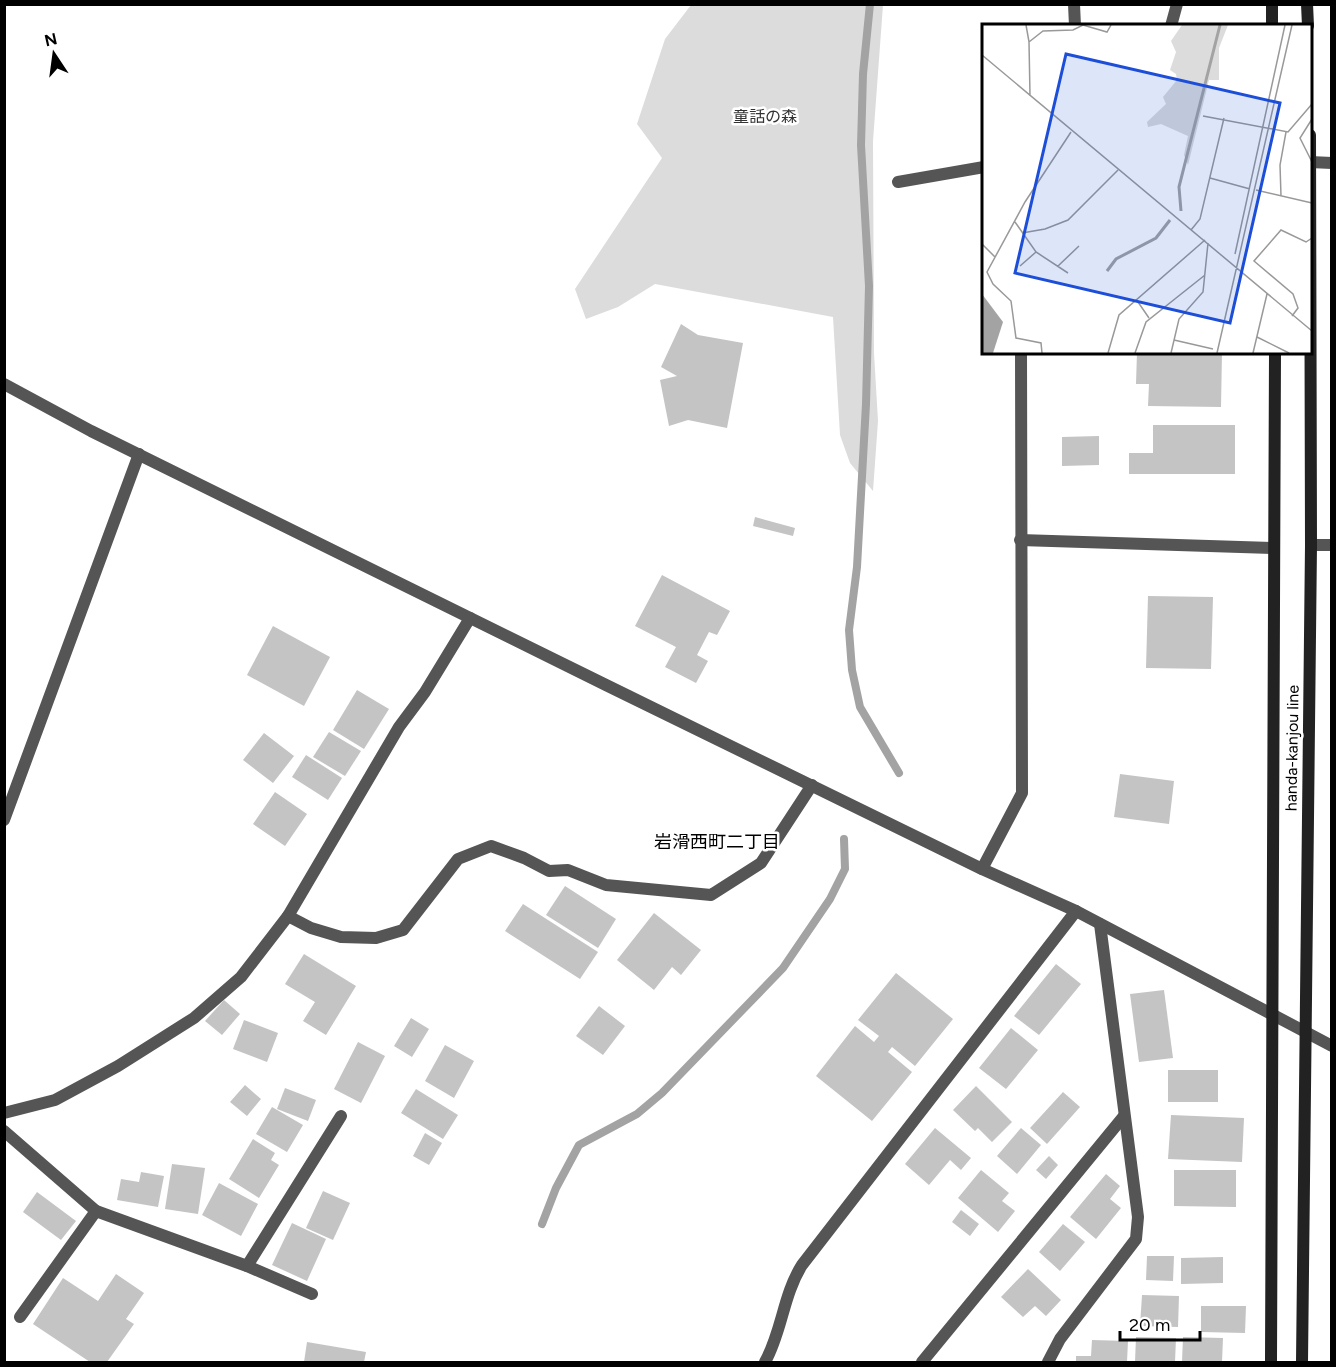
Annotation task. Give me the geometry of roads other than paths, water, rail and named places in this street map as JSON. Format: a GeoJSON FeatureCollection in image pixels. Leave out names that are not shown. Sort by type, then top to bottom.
{"type":"FeatureCollection","features":[{"type":"Feature","properties":{"kind":"main road"},"geometry":{"type":"LineString","coordinates":[[1272,4],[1272,24]]}},
{"type":"Feature","properties":{"kind":"main road"},"geometry":{"type":"LineString","coordinates":[[1307,4],[1308,24]]}},
{"type":"Feature","properties":{"kind":"main road","name":"handa-kanjou line"},"geometry":{"type":"LineString","coordinates":[[1271,1362],[1275,354]]}},
{"type":"Feature","properties":{"kind":"main road","name":"handa-kanjou line"},"geometry":{"type":"LineString","coordinates":[[1302,1362],[1311,354]]}},
{"type":"Feature","properties":{"kind":"street"},"geometry":{"type":"LineString","coordinates":[[1074,4],[1075,24]]}},
{"type":"Feature","properties":{"kind":"street"},"geometry":{"type":"LineString","coordinates":[[1172,24],[1177,4]]}},
{"type":"Feature","properties":{"kind":"street"},"geometry":{"type":"LineString","coordinates":[[1312,162],[1332,163]]}},
{"type":"Feature","properties":{"kind":"street"},"geometry":{"type":"LineString","coordinates":[[898,182],[982,167]]}},
{"type":"Feature","properties":{"kind":"street"},"geometry":{"type":"LineString","coordinates":[[982,868],[1022,793],[1021,354]]}},
{"type":"Feature","properties":{"kind":"street"},"geometry":{"type":"LineString","coordinates":[[4,384],[139,454],[470,618],[982,868],[1076,911],[1332,1046]]}},
{"type":"Feature","properties":{"kind":"street"},"geometry":{"type":"LineString","coordinates":[[4,820],[139,454]]}},
{"type":"Feature","properties":{"kind":"street"},"geometry":{"type":"LineString","coordinates":[[1020,540],[1273,548]]}},
{"type":"Feature","properties":{"kind":"street"},"geometry":{"type":"LineString","coordinates":[[1311,545],[1332,545]]}},
{"type":"Feature","properties":{"kind":"street"},"geometry":{"type":"LineString","coordinates":[[4,1113],[55,1100],[118,1066],[194,1018],[241,977],[288,916],[399,727],[425,692],[470,618]]}},
{"type":"Feature","properties":{"kind":"street"},"geometry":{"type":"LineString","coordinates":[[288,916],[311,928],[341,937],[376,938],[403,930],[458,859],[490,846],[524,858],[549,871],[568,870],[606,885],[711,895],[761,862],[812,785]]}},
{"type":"Feature","properties":{"kind":"street"},"geometry":{"type":"LineString","coordinates":[[765,1362],[772,1349],[793,1279],[802,1265],[1076,911]]}},
{"type":"Feature","properties":{"kind":"street"},"geometry":{"type":"LineString","coordinates":[[1048,1362],[1060,1338],[1136,1239],[1138,1217],[1100,924]]}},
{"type":"Feature","properties":{"kind":"street"},"geometry":{"type":"LineString","coordinates":[[247,1266],[341,1116]]}},
{"type":"Feature","properties":{"kind":"street"},"geometry":{"type":"LineString","coordinates":[[922,1362],[1124,1116]]}},
{"type":"Feature","properties":{"kind":"street"},"geometry":{"type":"LineString","coordinates":[[4,1131],[96,1211],[247,1266],[312,1294]]}},
{"type":"Feature","properties":{"kind":"street"},"geometry":{"type":"LineString","coordinates":[[20,1317],[96,1211]]}},
{"type":"Feature","properties":{"kind":"waterway"},"geometry":{"type":"LineString","coordinates":[[870,4],[863,74],[861,145],[869,286],[866,404],[857,567],[849,630],[852,670],[860,707],[899,773]]}},
{"type":"Feature","properties":{"kind":"waterway"},"geometry":{"type":"LineString","coordinates":[[542,1224],[556,1188],[579,1145],[637,1114],[662,1093],[783,968],[830,899],[845,869],[844,839]]}},
{"type":"Feature","properties":{"kind":"district","name":"岩滑西町二丁目"},"geometry":{"type":"Point","coordinates":[717,842]}},
{"type":"Feature","properties":{"kind":"park label","name":"童話の森"},"geometry":{"type":"Point","coordinates":[765,116]}}]}
